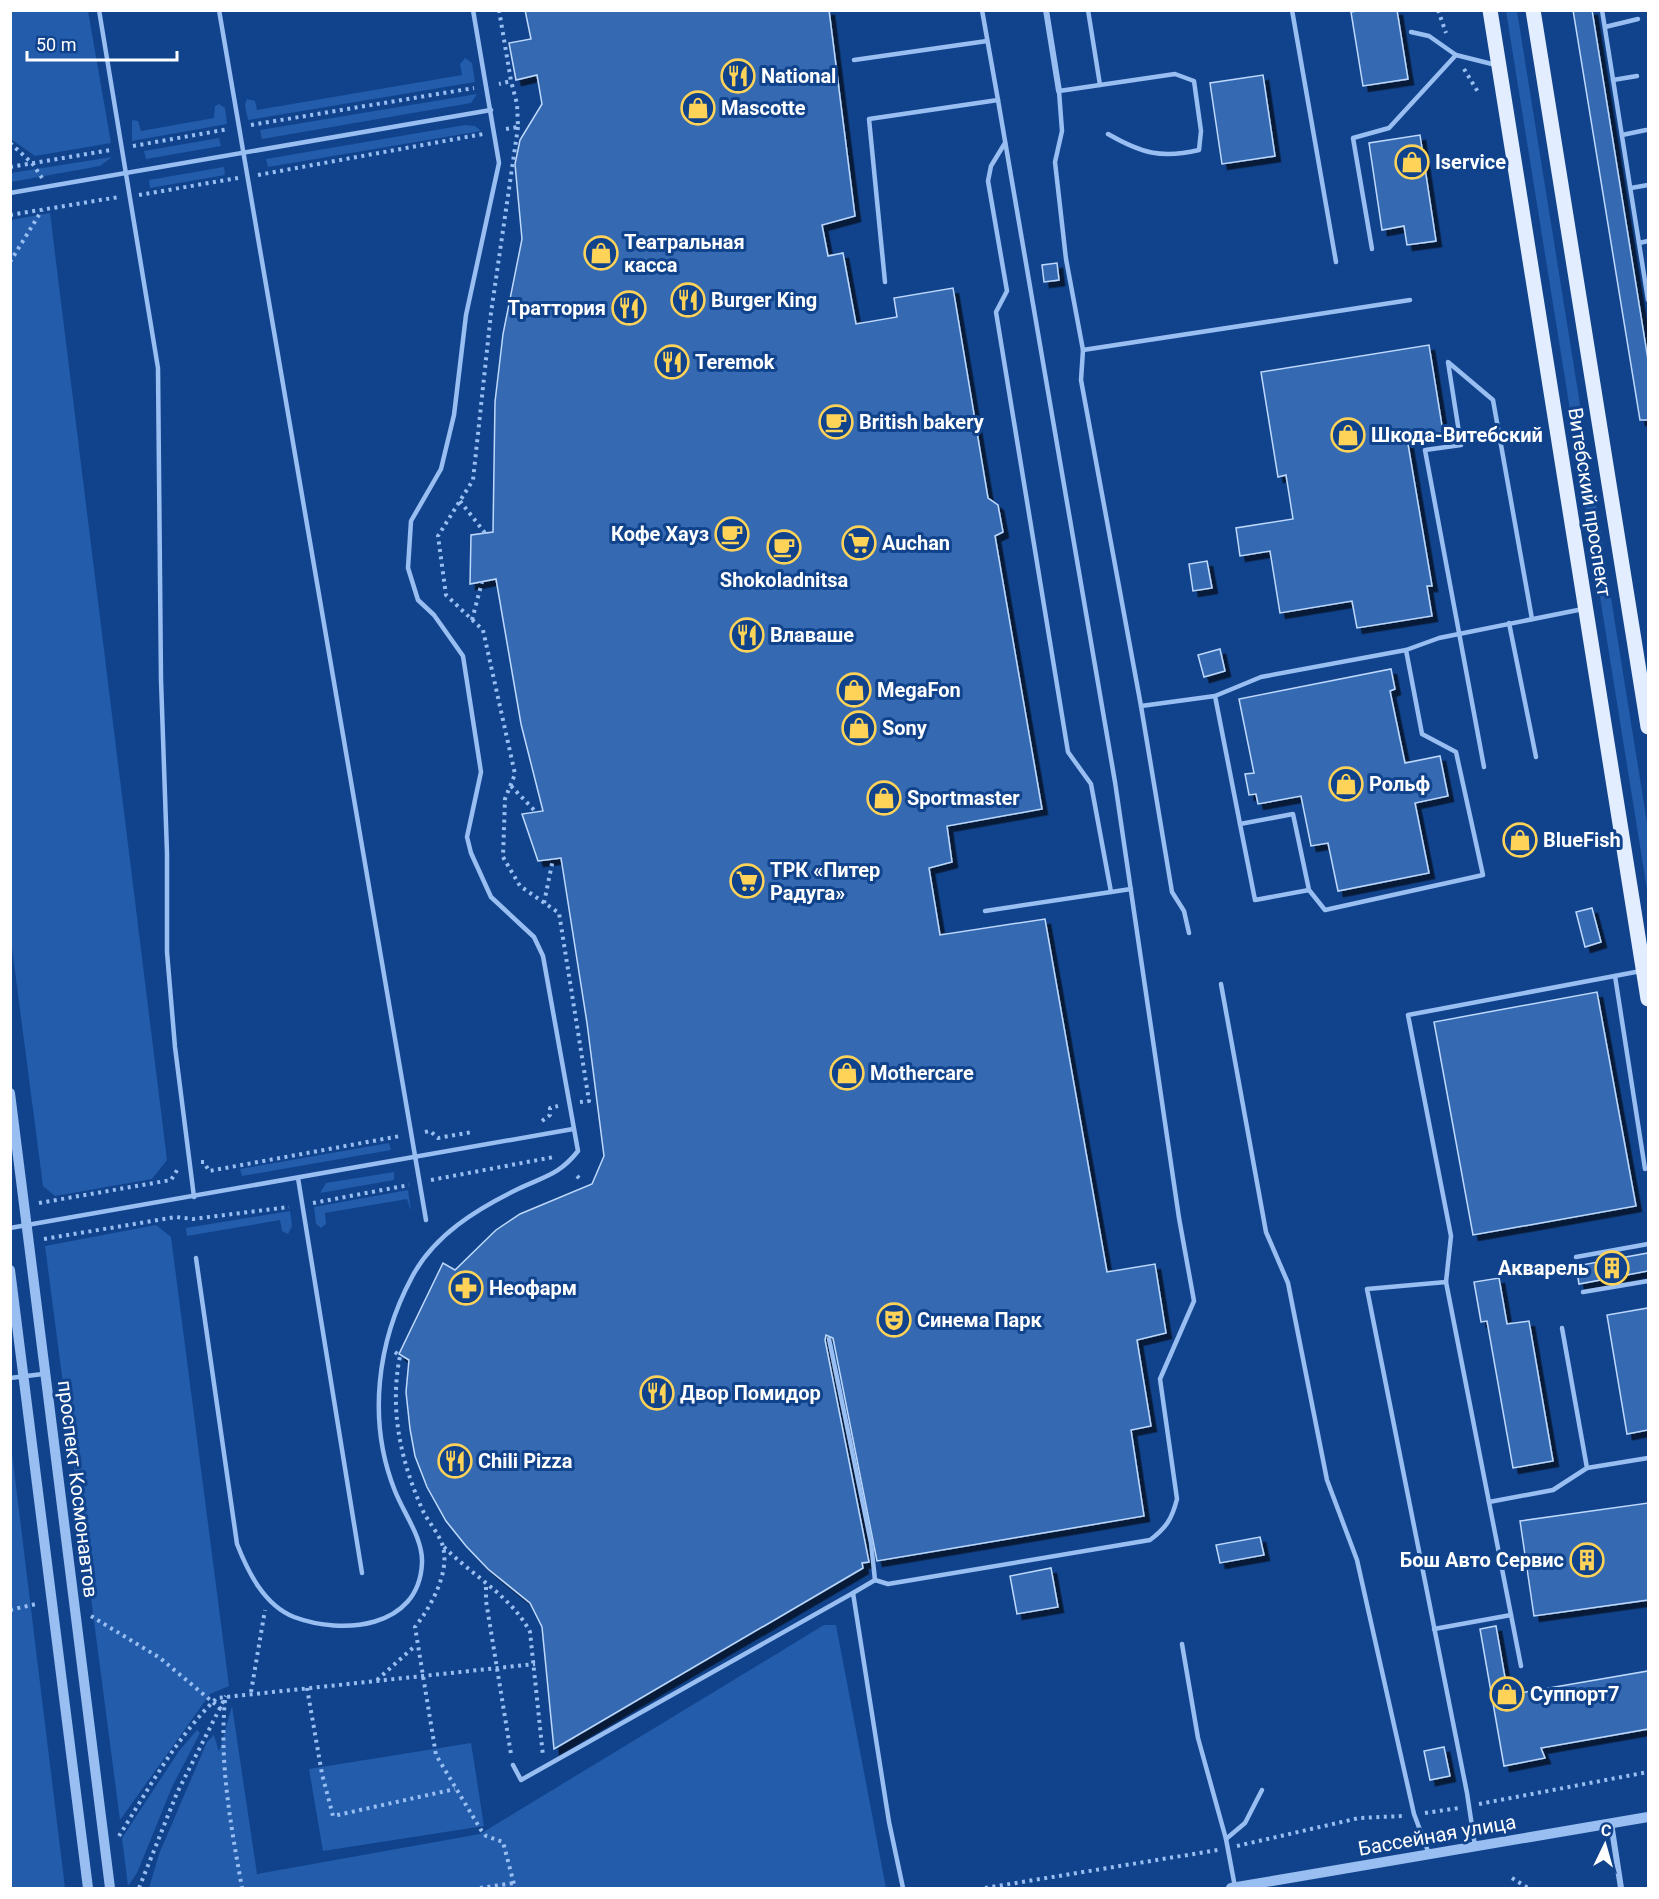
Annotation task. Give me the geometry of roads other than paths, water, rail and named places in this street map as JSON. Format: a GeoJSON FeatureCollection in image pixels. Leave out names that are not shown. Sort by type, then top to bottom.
{"type":"FeatureCollection","features":[{"type":"Feature","properties":{"kind":"main road","name":"Витебский проспект"},"geometry":{"type":"LineString","coordinates":[[1490,10],[1648,999]]}},
{"type":"Feature","properties":{"kind":"main road","name":"Витебский проспект"},"geometry":{"type":"LineString","coordinates":[[1533,10],[1648,727]]}},
{"type":"Feature","properties":{"kind":"street"},"geometry":{"type":"LineString","coordinates":[[1046,10],[1059,91]]}},
{"type":"Feature","properties":{"kind":"street","name":"проспект Космонавтов"},"geometry":{"type":"LineString","coordinates":[[10,1093],[110,1888]]}},
{"type":"Feature","properties":{"kind":"street","name":"проспект Космонавтов"},"geometry":{"type":"LineString","coordinates":[[10,1270],[88,1888]]}},
{"type":"Feature","properties":{"kind":"street","name":"Бассейная улица"},"geometry":{"type":"LineString","coordinates":[[1231,1888],[1648,1817]]}},
{"type":"Feature","properties":{"kind":"street"},"geometry":{"type":"LineString","coordinates":[[1611,1823],[1621,1888]]}},
{"type":"Feature","properties":{"kind":"lane"},"geometry":{"type":"LineString","coordinates":[[99,10],[158,368],[160,680],[167,853],[167,952],[170,1000],[195,1197]]}},
{"type":"Feature","properties":{"kind":"lane"},"geometry":{"type":"LineString","coordinates":[[219,10],[426,1220]]}},
{"type":"Feature","properties":{"kind":"lane"},"geometry":{"type":"LineString","coordinates":[[196,1258],[237,1544],[249,1574],[269,1598],[290,1615],[313,1624],[377,1622],[396,1612],[411,1598],[419,1579],[421,1557],[416,1534],[393,1488],[381,1435],[378,1376],[385,1345],[412,1276],[431,1249],[464,1220],[498,1199],[552,1176],[566,1165],[578,1150],[543,956],[534,937],[491,897],[471,853],[467,837],[481,772],[463,656],[434,615],[418,600],[408,568],[411,521],[441,469],[454,415],[466,315],[497,183],[499,164],[473,10]]}},
{"type":"Feature","properties":{"kind":"lane"},"geometry":{"type":"LineString","coordinates":[[513,1765],[521,1780],[875,1580],[888,1584],[1150,1540],[1165,1529],[1173,1516],[1177,1500],[1160,1379],[1194,1301],[1179,1218],[1115,782],[982,10]]}},
{"type":"Feature","properties":{"kind":"lane"},"geometry":{"type":"LineString","coordinates":[[1088,10],[1100,85]]}},
{"type":"Feature","properties":{"kind":"lane"},"geometry":{"type":"LineString","coordinates":[[1292,10],[1336,262]]}},
{"type":"Feature","properties":{"kind":"lane"},"geometry":{"type":"LineString","coordinates":[[1602,10],[1648,300]]}},
{"type":"Feature","properties":{"kind":"lane"},"geometry":{"type":"LineString","coordinates":[[1605,27],[1638,19]]}},
{"type":"Feature","properties":{"kind":"lane"},"geometry":{"type":"LineString","coordinates":[[1411,32],[1429,36],[1456,55],[1499,65]]}},
{"type":"Feature","properties":{"kind":"lane"},"geometry":{"type":"LineString","coordinates":[[854,60],[987,41]]}},
{"type":"Feature","properties":{"kind":"lane"},"geometry":{"type":"LineString","coordinates":[[1371,249],[1353,138],[1389,128],[1456,55]]}},
{"type":"Feature","properties":{"kind":"lane"},"geometry":{"type":"LineString","coordinates":[[1108,134],[1138,151],[1175,156],[1199,150],[1201,131],[1194,81],[1175,74],[1059,91],[1062,131],[1055,162],[1066,259],[1083,350],[1081,380],[1141,706],[1172,892],[1184,911],[1189,933]]}},
{"type":"Feature","properties":{"kind":"lane"},"geometry":{"type":"LineString","coordinates":[[1613,80],[1636,76]]}},
{"type":"Feature","properties":{"kind":"lane"},"geometry":{"type":"LineString","coordinates":[[885,282],[868,119],[998,100]]}},
{"type":"Feature","properties":{"kind":"lane"},"geometry":{"type":"LineString","coordinates":[[10,193],[491,110]]}},
{"type":"Feature","properties":{"kind":"lane"},"geometry":{"type":"LineString","coordinates":[[1622,135],[1646,130]]}},
{"type":"Feature","properties":{"kind":"lane"},"geometry":{"type":"LineString","coordinates":[[1005,143],[991,166],[988,181],[1007,291],[996,312],[1068,752],[1091,784],[1111,892]]}},
{"type":"Feature","properties":{"kind":"lane"},"geometry":{"type":"LineString","coordinates":[[1631,188],[1648,185]]}},
{"type":"Feature","properties":{"kind":"lane"},"geometry":{"type":"LineString","coordinates":[[1639,243],[1648,241]]}},
{"type":"Feature","properties":{"kind":"lane"},"geometry":{"type":"LineString","coordinates":[[1083,350],[1410,300]]}},
{"type":"Feature","properties":{"kind":"lane"},"geometry":{"type":"LineString","coordinates":[[1484,766],[1425,450],[1461,445],[1448,362],[1493,400],[1532,619]]}},
{"type":"Feature","properties":{"kind":"lane"},"geometry":{"type":"LineString","coordinates":[[1141,706],[1215,696],[1261,677],[1406,651],[1439,638],[1586,608]]}},
{"type":"Feature","properties":{"kind":"lane"},"geometry":{"type":"LineString","coordinates":[[1509,624],[1536,757]]}},
{"type":"Feature","properties":{"kind":"lane"},"geometry":{"type":"LineString","coordinates":[[1240,824],[1293,813],[1309,890],[1325,910],[1483,875],[1456,752],[1422,734],[1406,651]]}},
{"type":"Feature","properties":{"kind":"lane"},"geometry":{"type":"LineString","coordinates":[[1215,696],[1255,900],[1309,890]]}},
{"type":"Feature","properties":{"kind":"lane"},"geometry":{"type":"LineString","coordinates":[[985,911],[1131,889]]}},
{"type":"Feature","properties":{"kind":"lane"},"geometry":{"type":"LineString","coordinates":[[1521,1666],[1446,1282],[1451,1236],[1408,1015],[1644,971]]}},
{"type":"Feature","properties":{"kind":"lane"},"geometry":{"type":"LineString","coordinates":[[1615,976],[1645,1169]]}},
{"type":"Feature","properties":{"kind":"lane"},"geometry":{"type":"LineString","coordinates":[[1221,984],[1266,1232],[1288,1283],[1327,1480],[1358,1560],[1414,1814],[1429,1854]]}},
{"type":"Feature","properties":{"kind":"lane"},"geometry":{"type":"LineString","coordinates":[[10,1228],[573,1129]]}},
{"type":"Feature","properties":{"kind":"lane"},"geometry":{"type":"LineString","coordinates":[[298,1178],[362,1573]]}},
{"type":"Feature","properties":{"kind":"lane"},"geometry":{"type":"LineString","coordinates":[[1576,1257],[1648,1244]]}},
{"type":"Feature","properties":{"kind":"lane"},"geometry":{"type":"LineString","coordinates":[[1583,1292],[1648,1281]]}},
{"type":"Feature","properties":{"kind":"lane"},"geometry":{"type":"LineString","coordinates":[[1446,1282],[1367,1289],[1475,1847]]}},
{"type":"Feature","properties":{"kind":"lane"},"geometry":{"type":"LineString","coordinates":[[1562,1328],[1587,1468]]}},
{"type":"Feature","properties":{"kind":"lane"},"geometry":{"type":"LineString","coordinates":[[830,1339],[871,1543],[875,1580]]}},
{"type":"Feature","properties":{"kind":"lane"},"geometry":{"type":"LineString","coordinates":[[10,1378],[46,1374]]}},
{"type":"Feature","properties":{"kind":"lane"},"geometry":{"type":"LineString","coordinates":[[1489,1502],[1553,1490],[1587,1468],[1648,1458]]}},
{"type":"Feature","properties":{"kind":"lane"},"geometry":{"type":"LineString","coordinates":[[853,1593],[889,1822],[903,1888]]}},
{"type":"Feature","properties":{"kind":"lane"},"geometry":{"type":"LineString","coordinates":[[1434,1629],[1511,1615]]}},
{"type":"Feature","properties":{"kind":"lane"},"geometry":{"type":"LineString","coordinates":[[1182,1644],[1198,1737],[1226,1839],[1235,1888]]}},
{"type":"Feature","properties":{"kind":"lane"},"geometry":{"type":"LineString","coordinates":[[1226,1839],[1245,1822],[1262,1790]]}},
{"type":"Feature","properties":{"kind":"place","name":"National"},"geometry":{"type":"Point","coordinates":[738,76]}},
{"type":"Feature","properties":{"kind":"place","name":"Mascotte"},"geometry":{"type":"Point","coordinates":[698,108]}},
{"type":"Feature","properties":{"kind":"place","name":"Iservice"},"geometry":{"type":"Point","coordinates":[1412,162]}},
{"type":"Feature","properties":{"kind":"place","name":"Театральная касса"},"geometry":{"type":"Point","coordinates":[601,253]}},
{"type":"Feature","properties":{"kind":"place","name":"Burger King"},"geometry":{"type":"Point","coordinates":[688,300]}},
{"type":"Feature","properties":{"kind":"place","name":"Траттория"},"geometry":{"type":"Point","coordinates":[629,308]}},
{"type":"Feature","properties":{"kind":"place","name":"Teremok"},"geometry":{"type":"Point","coordinates":[672,362]}},
{"type":"Feature","properties":{"kind":"place","name":"British bakery"},"geometry":{"type":"Point","coordinates":[836,422]}},
{"type":"Feature","properties":{"kind":"place","name":"Шкода-Витебский"},"geometry":{"type":"Point","coordinates":[1348,435]}},
{"type":"Feature","properties":{"kind":"place","name":"Кофе Хауз"},"geometry":{"type":"Point","coordinates":[732,534]}},
{"type":"Feature","properties":{"kind":"place","name":"Auchan"},"geometry":{"type":"Point","coordinates":[859,543]}},
{"type":"Feature","properties":{"kind":"place","name":"Shokoladnitsa"},"geometry":{"type":"Point","coordinates":[784,547]}},
{"type":"Feature","properties":{"kind":"place","name":"Влаваше"},"geometry":{"type":"Point","coordinates":[747,635]}},
{"type":"Feature","properties":{"kind":"place","name":"MegaFon"},"geometry":{"type":"Point","coordinates":[854,690]}},
{"type":"Feature","properties":{"kind":"place","name":"Sony"},"geometry":{"type":"Point","coordinates":[859,728]}},
{"type":"Feature","properties":{"kind":"place","name":"Рольф"},"geometry":{"type":"Point","coordinates":[1346,784]}},
{"type":"Feature","properties":{"kind":"place","name":"Sportmaster"},"geometry":{"type":"Point","coordinates":[884,798]}},
{"type":"Feature","properties":{"kind":"place","name":"BlueFish"},"geometry":{"type":"Point","coordinates":[1520,840]}},
{"type":"Feature","properties":{"kind":"place","name":"ТРК «Питер Радуга»"},"geometry":{"type":"Point","coordinates":[747,881]}},
{"type":"Feature","properties":{"kind":"place","name":"Mothercare"},"geometry":{"type":"Point","coordinates":[847,1073]}},
{"type":"Feature","properties":{"kind":"place","name":"Акварель"},"geometry":{"type":"Point","coordinates":[1612,1268]}},
{"type":"Feature","properties":{"kind":"place","name":"Неофарм"},"geometry":{"type":"Point","coordinates":[466,1288]}},
{"type":"Feature","properties":{"kind":"place","name":"Синема Парк"},"geometry":{"type":"Point","coordinates":[894,1320]}},
{"type":"Feature","properties":{"kind":"place","name":"Двор Помидор"},"geometry":{"type":"Point","coordinates":[657,1393]}},
{"type":"Feature","properties":{"kind":"place","name":"Chili Pizza"},"geometry":{"type":"Point","coordinates":[455,1461]}},
{"type":"Feature","properties":{"kind":"place","name":"Бош Авто Сервис"},"geometry":{"type":"Point","coordinates":[1587,1560]}},
{"type":"Feature","properties":{"kind":"place","name":"Суппорт7"},"geometry":{"type":"Point","coordinates":[1507,1694]}}]}
